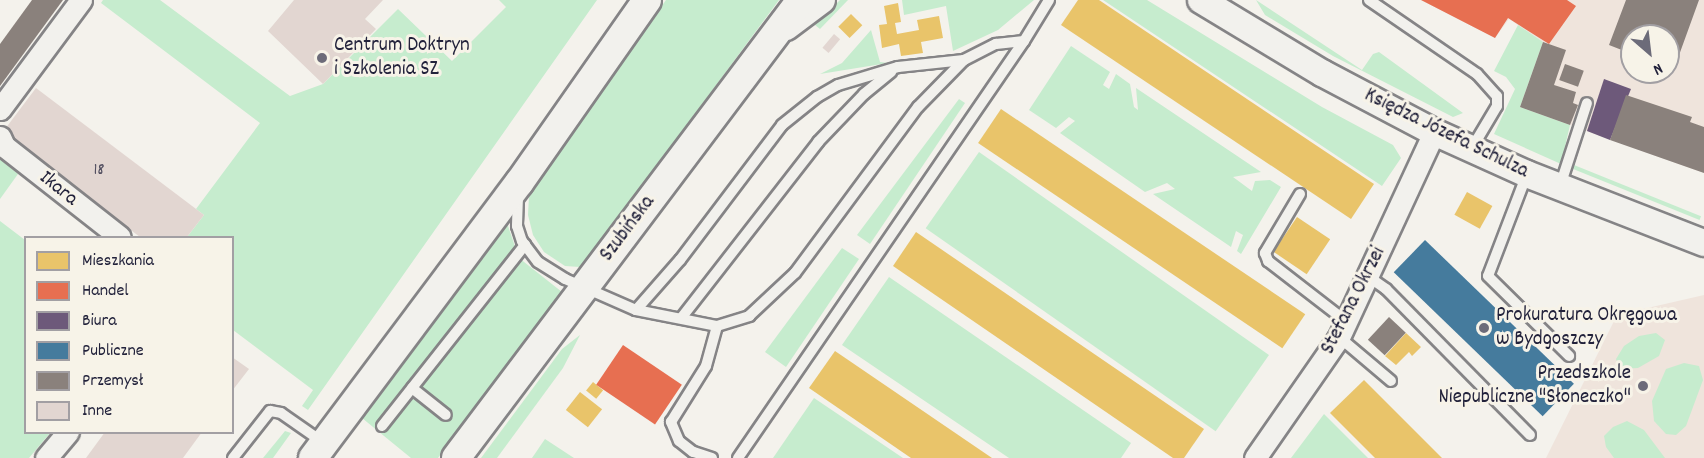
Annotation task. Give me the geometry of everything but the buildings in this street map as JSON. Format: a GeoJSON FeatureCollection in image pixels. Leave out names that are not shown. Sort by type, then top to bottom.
{"type":"FeatureCollection","features":[{"type":"Feature","properties":{"kind":"main road"},"geometry":{"type":"LineString","coordinates":[[319,450],[519,183],[647,0]]}},
{"type":"Feature","properties":{"kind":"main road","name":"Szubińska"},"geometry":{"type":"LineString","coordinates":[[456,458],[801,0]]}},
{"type":"Feature","properties":{"kind":"street"},"geometry":{"type":"LineString","coordinates":[[0,109],[81,0]]}},
{"type":"Feature","properties":{"kind":"street"},"geometry":{"type":"LineString","coordinates":[[774,36],[822,0]]}},
{"type":"Feature","properties":{"kind":"street","name":"Księdza Józefa Schulza"},"geometry":{"type":"LineString","coordinates":[[1216,4],[1322,73],[1434,132],[1527,174],[1704,243]]}},
{"type":"Feature","properties":{"kind":"street","name":"Stefana Okrzei"},"geometry":{"type":"LineString","coordinates":[[1255,458],[1343,329],[1434,132]]}},
{"type":"Feature","properties":{"kind":"street","name":"Ikara"},"geometry":{"type":"LineString","coordinates":[[0,137],[4,146],[119,236]]}},
{"type":"Feature","properties":{"kind":"street"},"geometry":{"type":"LineString","coordinates":[[46,458],[66,434]]}},
{"type":"Feature","properties":{"kind":"lane"},"geometry":{"type":"LineString","coordinates":[[738,458],[1024,41],[1049,0]]}},
{"type":"Feature","properties":{"kind":"lane"},"geometry":{"type":"LineString","coordinates":[[1370,0],[1477,74],[1497,96],[1497,106],[1472,149]]}},
{"type":"Feature","properties":{"kind":"lane"},"geometry":{"type":"LineString","coordinates":[[519,183],[517,226],[525,245],[549,270],[636,310],[681,317],[717,326],[749,316],[795,273],[918,107],[964,60],[996,44],[1024,41]]}},
{"type":"Feature","properties":{"kind":"lane"},"geometry":{"type":"LineString","coordinates":[[636,310],[680,260],[782,125],[838,86],[898,67],[964,60]]}},
{"type":"Feature","properties":{"kind":"lane"},"geometry":{"type":"LineString","coordinates":[[681,317],[818,142],[864,94],[898,67]]}},
{"type":"Feature","properties":{"kind":"lane"},"geometry":{"type":"LineString","coordinates":[[1560,186],[1587,103]]}},
{"type":"Feature","properties":{"kind":"lane"},"geometry":{"type":"LineString","coordinates":[[1527,174],[1488,276],[1569,356]]}},
{"type":"Feature","properties":{"kind":"lane"},"geometry":{"type":"LineString","coordinates":[[1300,194],[1264,253],[1268,261],[1343,329],[1391,381]]}},
{"type":"Feature","properties":{"kind":"lane"},"geometry":{"type":"LineString","coordinates":[[382,426],[525,245]]}},
{"type":"Feature","properties":{"kind":"lane"},"geometry":{"type":"LineString","coordinates":[[1369,277],[1386,289],[1530,435]]}},
{"type":"Feature","properties":{"kind":"lane"},"geometry":{"type":"LineString","coordinates":[[712,458],[693,452],[679,441],[671,422],[706,366],[717,326]]}},
{"type":"Feature","properties":{"kind":"lane"},"geometry":{"type":"LineString","coordinates":[[412,388],[446,415]]}},
{"type":"Feature","properties":{"kind":"lane"},"geometry":{"type":"LineString","coordinates":[[233,458],[270,411],[281,412],[319,450]]}},
{"type":"Feature","properties":{"kind":"shaded area"},"geometry":{"type":"Polygon","coordinates":[[[1421,0],[1704,0],[1704,173],[1520,107],[1543,42],[1509,19],[1495,38],[1421,0]]]}},
{"type":"Feature","properties":{"kind":"shaded area","name":"Przedszkole Niepubliczne \"Słoneczko\""},"geometry":{"type":"Polygon","coordinates":[[[1704,295],[1704,458],[1546,458],[1617,315],[1704,295]]]}},
{"type":"Feature","properties":{"kind":"green space"},"geometry":{"type":"Polygon","coordinates":[[[103,0],[160,0],[290,96],[323,84],[398,9],[452,61],[506,7],[499,0],[597,0],[308,410],[302,406],[313,390],[234,331],[234,236],[188,236],[204,215],[196,209],[260,123],[101,3],[103,0]]]}},
{"type":"Feature","properties":{"kind":"green space"},"geometry":{"type":"Polygon","coordinates":[[[666,0],[779,0],[587,260],[580,267],[565,266],[544,252],[533,235],[528,215],[529,196],[666,0]]]}},
{"type":"Feature","properties":{"kind":"green space"},"geometry":{"type":"Polygon","coordinates":[[[840,0],[848,0],[820,29],[815,25],[840,0]]]}},
{"type":"Feature","properties":{"kind":"green space"},"geometry":{"type":"Polygon","coordinates":[[[902,0],[1034,0],[998,30],[953,51],[946,6],[904,15],[902,0]]]}},
{"type":"Feature","properties":{"kind":"green space"},"geometry":{"type":"Polygon","coordinates":[[[1103,0],[1147,0],[1322,107],[1393,145],[1401,158],[1382,186],[1103,0]]]}},
{"type":"Feature","properties":{"kind":"green space"},"geometry":{"type":"Polygon","coordinates":[[[1256,0],[1362,70],[1373,54],[1379,52],[1463,113],[1453,117],[1333,56],[1265,15],[1256,0]]]}},
{"type":"Feature","properties":{"kind":"green space"},"geometry":{"type":"Polygon","coordinates":[[[1518,25],[1543,42],[1520,107],[1570,125],[1561,164],[1494,134],[1515,89],[1506,77],[1494,71],[1518,25]]]}},
{"type":"Feature","properties":{"kind":"green space"},"geometry":{"type":"Polygon","coordinates":[[[871,30],[880,62],[888,63],[820,74],[842,63],[871,30]]]}},
{"type":"Feature","properties":{"kind":"green space"},"geometry":{"type":"Polygon","coordinates":[[[1071,46],[1110,72],[1103,85],[1109,89],[1116,74],[1130,84],[1134,107],[1138,110],[1136,88],[1261,172],[1233,177],[1252,191],[1255,181],[1270,180],[1281,187],[1241,254],[1237,251],[1243,235],[1236,231],[1231,247],[1153,194],[1175,189],[1167,183],[1145,192],[1060,133],[1075,121],[1069,117],[1056,128],[1029,110],[1071,46]]]}},
{"type":"Feature","properties":{"kind":"green space"},"geometry":{"type":"Polygon","coordinates":[[[959,99],[965,103],[870,244],[857,235],[959,99]]]}},
{"type":"Feature","properties":{"kind":"green space"},"geometry":{"type":"Polygon","coordinates":[[[979,152],[1269,355],[1216,431],[926,228],[979,152]]]}},
{"type":"Feature","properties":{"kind":"green space"},"geometry":{"type":"Polygon","coordinates":[[[0,159],[18,174],[0,199],[0,159]]]}},
{"type":"Feature","properties":{"kind":"green space"},"geometry":{"type":"Polygon","coordinates":[[[1574,165],[1701,216],[1700,220],[1573,169],[1574,165]]]}},
{"type":"Feature","properties":{"kind":"green space"},"geometry":{"type":"Polygon","coordinates":[[[0,221],[24,239],[24,434],[49,434],[29,458],[0,458],[0,221]]]}},
{"type":"Feature","properties":{"kind":"green space"},"geometry":{"type":"Polygon","coordinates":[[[507,223],[519,258],[562,292],[438,458],[411,458],[362,418],[507,223]]]}},
{"type":"Feature","properties":{"kind":"green space"},"geometry":{"type":"Polygon","coordinates":[[[842,248],[859,259],[786,367],[765,352],[842,248]]]}},
{"type":"Feature","properties":{"kind":"green space"},"geometry":{"type":"Polygon","coordinates":[[[889,277],[1131,443],[1121,458],[1009,458],[842,345],[889,277]]]}},
{"type":"Feature","properties":{"kind":"green space"},"geometry":{"type":"Polygon","coordinates":[[[1656,333],[1665,340],[1659,356],[1638,368],[1620,369],[1616,359],[1624,346],[1639,336],[1656,333]]]}},
{"type":"Feature","properties":{"kind":"green space"},"geometry":{"type":"Polygon","coordinates":[[[580,335],[563,368],[497,458],[481,458],[562,349],[580,335]]]}},
{"type":"Feature","properties":{"kind":"green space"},"geometry":{"type":"Polygon","coordinates":[[[1684,363],[1699,366],[1703,380],[1686,426],[1676,435],[1666,434],[1654,421],[1652,401],[1666,369],[1684,363]]]}},
{"type":"Feature","properties":{"kind":"green space"},"geometry":{"type":"Polygon","coordinates":[[[814,398],[903,458],[773,458],[814,398]]]}},
{"type":"Feature","properties":{"kind":"green space"},"geometry":{"type":"Polygon","coordinates":[[[1324,414],[1368,458],[1291,458],[1324,414]]]}},
{"type":"Feature","properties":{"kind":"green space"},"geometry":{"type":"Polygon","coordinates":[[[1627,421],[1644,430],[1665,458],[1614,458],[1606,447],[1604,436],[1613,427],[1627,421]]]}},
{"type":"Feature","properties":{"kind":"green space"},"geometry":{"type":"Polygon","coordinates":[[[285,431],[291,433],[273,458],[263,458],[285,431]]]}},
{"type":"Feature","properties":{"kind":"green space"},"geometry":{"type":"Polygon","coordinates":[[[545,439],[574,458],[532,458],[545,439]]]}},
{"type":"Feature","properties":{"kind":"place","name":"Centrum Doktryn i Szkolenia SZ"},"geometry":{"type":"Point","coordinates":[322,58]}},
{"type":"Feature","properties":{"kind":"place","name":"Prokuratura Okręgowa w Bydgoszczy"},"geometry":{"type":"Point","coordinates":[1484,328]}},
{"type":"Feature","properties":{"kind":"place","name":"Przedszkole Niepubliczne \"Słoneczko\""},"geometry":{"type":"Point","coordinates":[1643,386]}}]}
